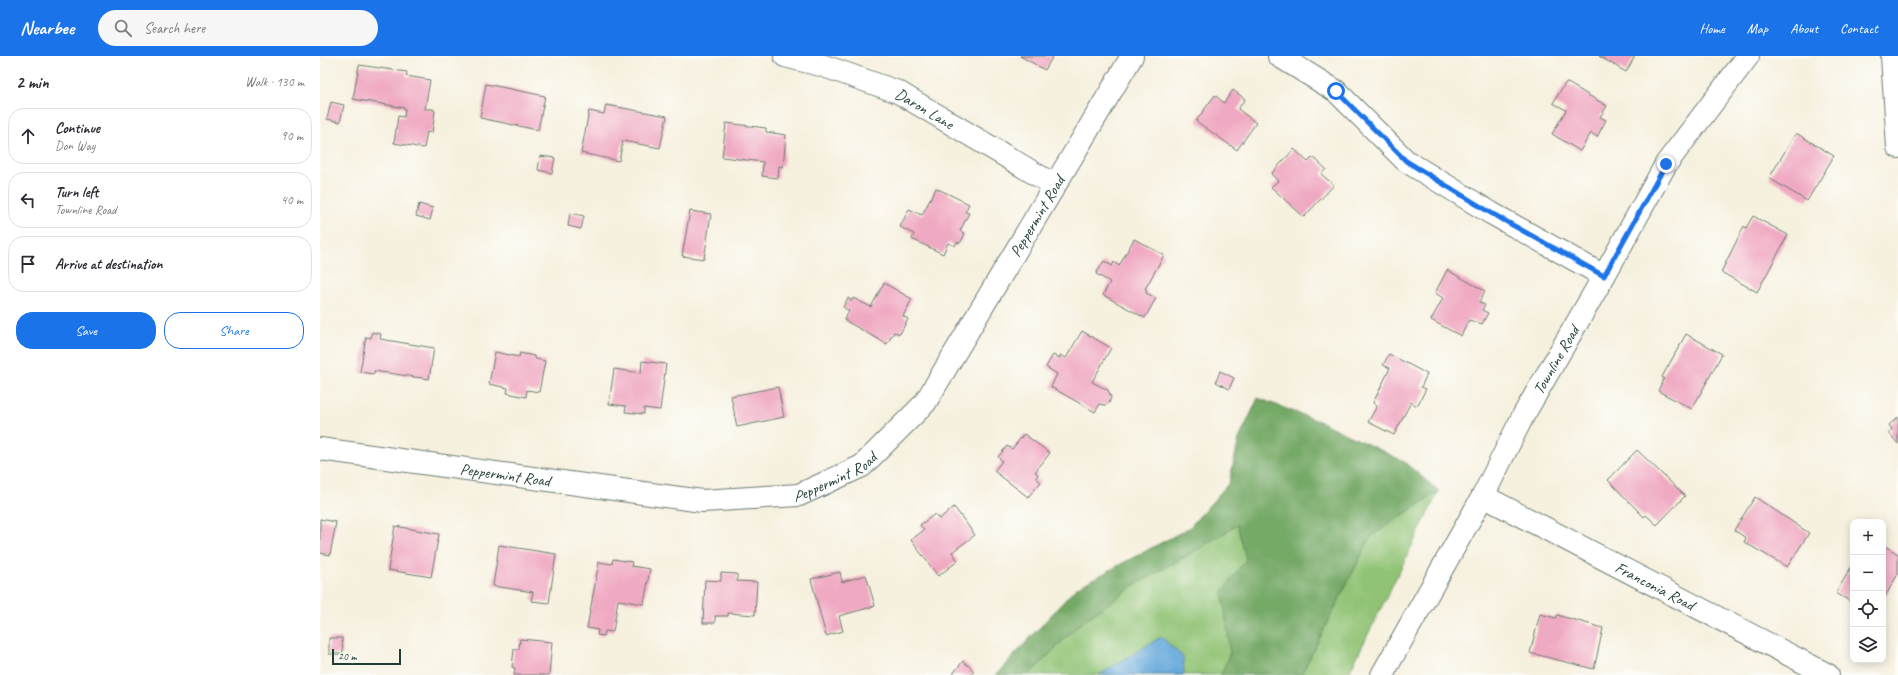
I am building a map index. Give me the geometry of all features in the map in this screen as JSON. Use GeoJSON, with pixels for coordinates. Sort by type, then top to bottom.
{"type":"FeatureCollection","features":[{"type":"Feature","properties":{"kind":"street","name":"Daron Lane"},"geometry":{"type":"LineString","coordinates":[[785,56],[824,66],[898,92],[1054,185]]}},
{"type":"Feature","properties":{"kind":"street","name":"Peppermint Road"},"geometry":{"type":"LineString","coordinates":[[320,448],[702,501],[798,495],[862,466],[925,403],[1132,56]]}},
{"type":"Feature","properties":{"kind":"street"},"geometry":{"type":"LineString","coordinates":[[1279,56],[1336,91],[1406,161],[1491,213],[1604,276]]}},
{"type":"Feature","properties":{"kind":"street","name":"Townline Road"},"geometry":{"type":"LineString","coordinates":[[1382,675],[1483,496],[1523,416],[1604,276],[1666,164],[1748,56]]}},
{"type":"Feature","properties":{"kind":"street"},"geometry":{"type":"LineString","coordinates":[[1892,56],[1898,147]]}},
{"type":"Feature","properties":{"kind":"street","name":"Franconia Road"},"geometry":{"type":"LineString","coordinates":[[1483,496],[1828,675]]}},
{"type":"Feature","properties":{"kind":"green space"},"geometry":{"type":"Polygon","coordinates":[[[1258,398],[1321,422],[1403,461],[1439,491],[1371,536],[1301,675],[1221,675],[1230,653],[1223,592],[1246,559],[1237,525],[1190,554],[1136,584],[1078,625],[1029,675],[996,675],[1076,588],[1189,528],[1229,483],[1239,439],[1258,398]]]}},
{"type":"Feature","properties":{"kind":"green space"},"geometry":{"type":"Polygon","coordinates":[[[1439,491],[1348,675],[1301,675],[1371,536],[1439,491]]]}},
{"type":"Feature","properties":{"kind":"green space"},"geometry":{"type":"Polygon","coordinates":[[[1238,524],[1246,559],[1223,592],[1230,653],[1221,675],[1029,675],[1078,625],[1136,584],[1190,554],[1238,524]]]}},
{"type":"Feature","properties":{"kind":"water"},"geometry":{"type":"Polygon","coordinates":[[[1161,637],[1183,657],[1184,675],[1099,675],[1161,637]]]}},
{"type":"Feature","properties":{"kind":"building"},"geometry":{"type":"Polygon","coordinates":[[[1020,56],[1053,56],[1045,70],[1020,56]]]}},
{"type":"Feature","properties":{"kind":"building"},"geometry":{"type":"Polygon","coordinates":[[[1599,56],[1635,56],[1626,72],[1599,56]]]}},
{"type":"Feature","properties":{"kind":"building"},"geometry":{"type":"Polygon","coordinates":[[[359,65],[407,72],[406,76],[430,80],[425,109],[433,109],[435,111],[432,133],[427,132],[424,148],[394,143],[398,116],[404,117],[405,108],[353,99],[359,65]]]}},
{"type":"Feature","properties":{"kind":"building"},"geometry":{"type":"Polygon","coordinates":[[[1566,82],[1607,106],[1600,117],[1606,120],[1597,137],[1591,133],[1580,151],[1552,134],[1566,110],[1553,103],[1566,82]]]}},
{"type":"Feature","properties":{"kind":"building"},"geometry":{"type":"Polygon","coordinates":[[[486,84],[545,96],[538,130],[480,118],[486,84]]]}},
{"type":"Feature","properties":{"kind":"building"},"geometry":{"type":"Polygon","coordinates":[[[1233,90],[1245,99],[1238,109],[1256,123],[1237,150],[1196,121],[1215,95],[1224,103],[1233,90]]]}},
{"type":"Feature","properties":{"kind":"building"},"geometry":{"type":"Polygon","coordinates":[[[331,102],[344,105],[340,122],[327,119],[331,102]]]}},
{"type":"Feature","properties":{"kind":"building"},"geometry":{"type":"Polygon","coordinates":[[[606,105],[667,116],[660,148],[623,141],[619,161],[581,153],[589,111],[604,114],[606,105]]]}},
{"type":"Feature","properties":{"kind":"building"},"geometry":{"type":"Polygon","coordinates":[[[726,123],[766,128],[766,132],[786,135],[783,167],[779,166],[778,178],[762,176],[763,162],[722,157],[726,123]]]}},
{"type":"Feature","properties":{"kind":"building"},"geometry":{"type":"Polygon","coordinates":[[[1796,133],[1834,156],[1807,201],[1769,178],[1796,133]]]}},
{"type":"Feature","properties":{"kind":"building"},"geometry":{"type":"Polygon","coordinates":[[[1294,149],[1308,162],[1313,157],[1326,169],[1321,174],[1334,185],[1304,217],[1271,187],[1278,181],[1271,174],[1294,149]]]}},
{"type":"Feature","properties":{"kind":"building"},"geometry":{"type":"Polygon","coordinates":[[[540,156],[555,158],[552,173],[538,170],[540,156]]]}},
{"type":"Feature","properties":{"kind":"building"},"geometry":{"type":"Polygon","coordinates":[[[936,188],[969,204],[965,212],[969,213],[960,231],[965,234],[960,243],[957,242],[955,246],[948,243],[943,254],[912,239],[914,234],[900,227],[909,209],[922,215],[936,188]]]}},
{"type":"Feature","properties":{"kind":"building"},"geometry":{"type":"Polygon","coordinates":[[[419,204],[433,208],[430,220],[416,216],[419,204]]]}},
{"type":"Feature","properties":{"kind":"building"},"geometry":{"type":"Polygon","coordinates":[[[690,211],[711,214],[704,259],[682,256],[690,211]]]}},
{"type":"Feature","properties":{"kind":"building"},"geometry":{"type":"Polygon","coordinates":[[[570,213],[584,216],[581,229],[568,226],[570,213]]]}},
{"type":"Feature","properties":{"kind":"building"},"geometry":{"type":"Polygon","coordinates":[[[1753,216],[1788,235],[1757,292],[1721,272],[1744,226],[1746,228],[1753,216]]]}},
{"type":"Feature","properties":{"kind":"building"},"geometry":{"type":"Polygon","coordinates":[[[1134,239],[1164,255],[1145,289],[1147,290],[1146,293],[1156,298],[1145,318],[1103,295],[1110,282],[1096,274],[1104,261],[1112,266],[1114,262],[1119,266],[1134,239]]]}},
{"type":"Feature","properties":{"kind":"building"},"geometry":{"type":"Polygon","coordinates":[[[1447,270],[1485,291],[1479,302],[1485,305],[1482,310],[1488,313],[1482,324],[1469,320],[1461,336],[1431,320],[1443,298],[1435,293],[1447,270]]]}},
{"type":"Feature","properties":{"kind":"building"},"geometry":{"type":"Polygon","coordinates":[[[884,283],[912,299],[903,316],[908,319],[900,334],[894,332],[887,344],[844,320],[849,311],[843,307],[848,298],[852,301],[853,298],[871,307],[884,283]]]}},
{"type":"Feature","properties":{"kind":"building"},"geometry":{"type":"Polygon","coordinates":[[[1082,331],[1111,348],[1092,382],[1108,390],[1111,397],[1109,403],[1105,405],[1100,404],[1095,412],[1051,387],[1057,374],[1046,367],[1053,355],[1060,358],[1060,355],[1066,358],[1082,331]]]}},
{"type":"Feature","properties":{"kind":"building"},"geometry":{"type":"Polygon","coordinates":[[[372,332],[381,334],[380,339],[434,348],[429,379],[374,371],[374,374],[360,372],[366,337],[371,338],[372,332]]]}},
{"type":"Feature","properties":{"kind":"building"},"geometry":{"type":"Polygon","coordinates":[[[1686,334],[1722,354],[1692,409],[1658,391],[1664,378],[1662,377],[1686,334]]]}},
{"type":"Feature","properties":{"kind":"building"},"geometry":{"type":"Polygon","coordinates":[[[495,352],[519,357],[520,353],[534,356],[536,359],[545,361],[539,392],[527,390],[526,397],[507,393],[508,388],[489,384],[495,352]]]}},
{"type":"Feature","properties":{"kind":"building"},"geometry":{"type":"Polygon","coordinates":[[[1389,354],[1427,374],[1421,387],[1426,389],[1417,406],[1411,402],[1394,435],[1368,422],[1377,406],[1373,403],[1390,368],[1383,365],[1389,354]]]}},
{"type":"Feature","properties":{"kind":"building"},"geometry":{"type":"Polygon","coordinates":[[[642,361],[666,364],[660,410],[644,408],[644,414],[625,412],[626,406],[609,404],[614,369],[641,373],[642,361]]]}},
{"type":"Feature","properties":{"kind":"building"},"geometry":{"type":"Polygon","coordinates":[[[1220,371],[1234,378],[1229,389],[1216,382],[1220,371]]]}},
{"type":"Feature","properties":{"kind":"building"},"geometry":{"type":"Polygon","coordinates":[[[778,387],[784,417],[737,427],[731,396],[778,387]]]}},
{"type":"Feature","properties":{"kind":"building"},"geometry":{"type":"Polygon","coordinates":[[[1898,417],[1898,444],[1889,433],[1892,429],[1889,425],[1898,417]]]}},
{"type":"Feature","properties":{"kind":"building"},"geometry":{"type":"Polygon","coordinates":[[[1024,434],[1050,453],[1035,472],[1038,474],[1036,478],[1041,482],[1028,497],[994,471],[1002,461],[998,457],[1007,446],[1012,449],[1024,434]]]}},
{"type":"Feature","properties":{"kind":"building"},"geometry":{"type":"Polygon","coordinates":[[[1637,450],[1685,496],[1657,525],[1646,515],[1644,517],[1608,480],[1637,450]]]}},
{"type":"Feature","properties":{"kind":"building"},"geometry":{"type":"Polygon","coordinates":[[[1755,497],[1809,533],[1787,567],[1744,542],[1746,538],[1734,530],[1755,497]]]}},
{"type":"Feature","properties":{"kind":"building"},"geometry":{"type":"Polygon","coordinates":[[[954,507],[975,535],[952,552],[958,561],[938,576],[911,540],[924,530],[920,525],[935,514],[939,519],[954,507]]]}},
{"type":"Feature","properties":{"kind":"building"},"geometry":{"type":"Polygon","coordinates":[[[320,519],[336,522],[330,555],[320,553],[320,519]]]}},
{"type":"Feature","properties":{"kind":"building"},"geometry":{"type":"Polygon","coordinates":[[[395,526],[439,534],[431,577],[388,570],[395,526]]]}},
{"type":"Feature","properties":{"kind":"building"},"geometry":{"type":"Polygon","coordinates":[[[499,545],[556,554],[549,603],[531,601],[533,592],[493,586],[499,545]]]}},
{"type":"Feature","properties":{"kind":"building"},"geometry":{"type":"Polygon","coordinates":[[[1886,547],[1898,554],[1898,574],[1886,595],[1886,547]]]}},
{"type":"Feature","properties":{"kind":"building"},"geometry":{"type":"Polygon","coordinates":[[[613,559],[632,562],[631,566],[650,569],[644,604],[618,600],[613,632],[605,631],[604,636],[597,635],[598,630],[587,628],[599,562],[612,564],[613,559]]]}},
{"type":"Feature","properties":{"kind":"building"},"geometry":{"type":"Polygon","coordinates":[[[1850,569],[1850,601],[1836,593],[1850,569]]]}},
{"type":"Feature","properties":{"kind":"building"},"geometry":{"type":"Polygon","coordinates":[[[840,572],[842,582],[866,575],[875,606],[839,616],[843,631],[826,636],[811,579],[840,572]]]}},
{"type":"Feature","properties":{"kind":"building"},"geometry":{"type":"Polygon","coordinates":[[[721,573],[737,574],[737,581],[757,582],[755,615],[728,613],[728,616],[715,616],[715,623],[703,623],[705,580],[721,581],[721,573]]]}},
{"type":"Feature","properties":{"kind":"building"},"geometry":{"type":"Polygon","coordinates":[[[1540,614],[1556,618],[1557,615],[1603,628],[1594,669],[1530,653],[1540,614]]]}},
{"type":"Feature","properties":{"kind":"building"},"geometry":{"type":"Polygon","coordinates":[[[329,638],[342,638],[343,654],[329,654],[329,638]]]}},
{"type":"Feature","properties":{"kind":"building"},"geometry":{"type":"Polygon","coordinates":[[[520,639],[552,642],[549,675],[514,675],[515,668],[512,667],[514,649],[519,649],[520,639]]]}},
{"type":"Feature","properties":{"kind":"building"},"geometry":{"type":"Polygon","coordinates":[[[963,661],[974,671],[971,675],[952,675],[963,661]]]}},
{"type":"Feature","properties":{"kind":"route"},"geometry":{"type":"LineString","coordinates":[[1336,91],[1406,161],[1491,213],[1604,276],[1666,164]]}}]}
